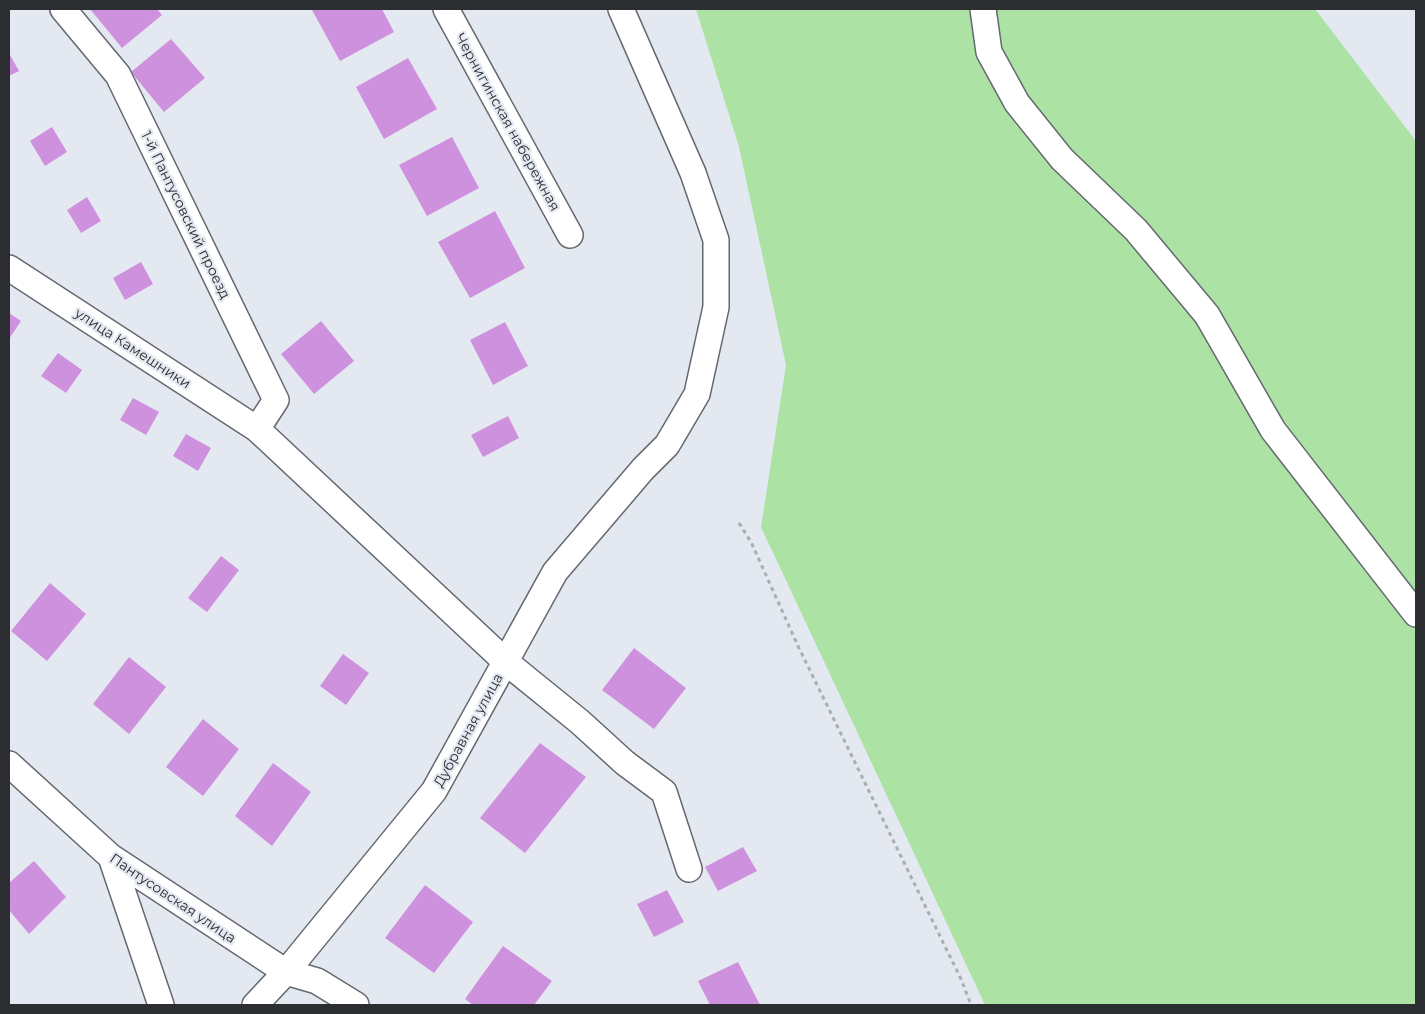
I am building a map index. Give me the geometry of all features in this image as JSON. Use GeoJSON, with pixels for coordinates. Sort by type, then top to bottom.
{"type":"FeatureCollection","features":[{"type":"Feature","properties":{"kind":"street","name":"1-й Пантусовский проезд"},"geometry":{"type":"LineString","coordinates":[[64,9],[118,75],[276,400],[257,429]]}},
{"type":"Feature","properties":{"kind":"street","name":"Чернигинская набережная"},"geometry":{"type":"LineString","coordinates":[[446,9],[570,235]]}},
{"type":"Feature","properties":{"kind":"street","name":"Дубравная улица"},"geometry":{"type":"LineString","coordinates":[[255,1005],[286,972],[434,791],[555,572],[643,469],[667,445],[696,394],[716,307],[716,240],[693,173],[621,9]]}},
{"type":"Feature","properties":{"kind":"street"},"geometry":{"type":"LineString","coordinates":[[983,9],[989,52],[1017,103],[1062,159],[1136,230],[1207,315],[1273,430],[1416,614]]}},
{"type":"Feature","properties":{"kind":"street","name":"улица Камешники"},"geometry":{"type":"LineString","coordinates":[[9,268],[257,429],[506,662],[580,722],[625,763],[664,792],[689,869]]}},
{"type":"Feature","properties":{"kind":"street","name":"Пантусовская улица"},"geometry":{"type":"LineString","coordinates":[[9,764],[111,857],[286,972],[317,982],[356,1005]]}},
{"type":"Feature","properties":{"kind":"street"},"geometry":{"type":"LineString","coordinates":[[111,857],[161,1005]]}},
{"type":"Feature","properties":{"kind":"path"},"geometry":{"type":"LineString","coordinates":[[739,523],[751,542],[798,646],[961,979],[971,1005]]}},
{"type":"Feature","properties":{"kind":"green space"},"geometry":{"type":"Polygon","coordinates":[[[696,9],[1315,9],[1416,141],[1416,1005],[985,1005],[761,527],[786,365],[739,147],[696,9]]]}},
{"type":"Feature","properties":{"kind":"building"},"geometry":{"type":"Polygon","coordinates":[[[90,9],[157,9],[162,15],[122,48],[90,9]]]}},
{"type":"Feature","properties":{"kind":"building"},"geometry":{"type":"Polygon","coordinates":[[[382,9],[394,32],[340,61],[312,10],[382,9]]]}},
{"type":"Feature","properties":{"kind":"building"},"geometry":{"type":"Polygon","coordinates":[[[171,39],[205,78],[164,112],[131,72],[171,39]]]}},
{"type":"Feature","properties":{"kind":"building"},"geometry":{"type":"Polygon","coordinates":[[[9,53],[19,71],[9,76],[9,53]]]}},
{"type":"Feature","properties":{"kind":"building"},"geometry":{"type":"Polygon","coordinates":[[[408,58],[437,109],[384,139],[356,87],[408,58]]]}},
{"type":"Feature","properties":{"kind":"building"},"geometry":{"type":"Polygon","coordinates":[[[52,127],[67,152],[45,166],[30,141],[52,127]]]}},
{"type":"Feature","properties":{"kind":"building"},"geometry":{"type":"Polygon","coordinates":[[[452,137],[479,188],[427,216],[399,165],[452,137]]]}},
{"type":"Feature","properties":{"kind":"building"},"geometry":{"type":"Polygon","coordinates":[[[87,197],[101,221],[81,233],[67,210],[87,197]]]}},
{"type":"Feature","properties":{"kind":"building"},"geometry":{"type":"Polygon","coordinates":[[[495,211],[525,268],[470,298],[438,242],[495,211]]]}},
{"type":"Feature","properties":{"kind":"building"},"geometry":{"type":"Polygon","coordinates":[[[141,262],[153,284],[125,300],[113,278],[141,262]]]}},
{"type":"Feature","properties":{"kind":"building"},"geometry":{"type":"Polygon","coordinates":[[[9,313],[21,321],[9,339],[9,313]]]}},
{"type":"Feature","properties":{"kind":"building"},"geometry":{"type":"Polygon","coordinates":[[[321,321],[354,361],[314,394],[281,354],[321,321]]]}},
{"type":"Feature","properties":{"kind":"building"},"geometry":{"type":"Polygon","coordinates":[[[505,322],[528,366],[493,385],[470,340],[505,322]]]}},
{"type":"Feature","properties":{"kind":"building"},"geometry":{"type":"Polygon","coordinates":[[[58,353],[82,370],[66,393],[41,376],[58,353]]]}},
{"type":"Feature","properties":{"kind":"building"},"geometry":{"type":"Polygon","coordinates":[[[133,398],[159,412],[146,435],[120,420],[133,398]]]}},
{"type":"Feature","properties":{"kind":"building"},"geometry":{"type":"Polygon","coordinates":[[[508,416],[519,438],[483,457],[471,435],[508,416]]]}},
{"type":"Feature","properties":{"kind":"building"},"geometry":{"type":"Polygon","coordinates":[[[186,434],[211,448],[198,471],[173,456],[186,434]]]}},
{"type":"Feature","properties":{"kind":"building"},"geometry":{"type":"Polygon","coordinates":[[[221,556],[239,570],[207,612],[188,598],[221,556]]]}},
{"type":"Feature","properties":{"kind":"building"},"geometry":{"type":"Polygon","coordinates":[[[50,583],[86,614],[47,661],[11,631],[50,583]]]}},
{"type":"Feature","properties":{"kind":"building"},"geometry":{"type":"Polygon","coordinates":[[[634,648],[686,688],[654,729],[602,690],[634,648]]]}},
{"type":"Feature","properties":{"kind":"building"},"geometry":{"type":"Polygon","coordinates":[[[343,654],[369,673],[346,705],[320,686],[343,654]]]}},
{"type":"Feature","properties":{"kind":"building"},"geometry":{"type":"Polygon","coordinates":[[[129,657],[166,687],[129,734],[93,704],[129,657]]]}},
{"type":"Feature","properties":{"kind":"building"},"geometry":{"type":"Polygon","coordinates":[[[203,719],[239,749],[203,796],[166,767],[203,719]]]}},
{"type":"Feature","properties":{"kind":"building"},"geometry":{"type":"Polygon","coordinates":[[[540,743],[586,777],[525,853],[480,818],[540,743]]]}},
{"type":"Feature","properties":{"kind":"building"},"geometry":{"type":"Polygon","coordinates":[[[273,763],[311,792],[272,846],[235,816],[273,763]]]}},
{"type":"Feature","properties":{"kind":"building"},"geometry":{"type":"Polygon","coordinates":[[[743,847],[757,871],[718,891],[705,867],[743,847]]]}},
{"type":"Feature","properties":{"kind":"building"},"geometry":{"type":"Polygon","coordinates":[[[34,861],[66,897],[29,934],[9,910],[9,883],[34,861]]]}},
{"type":"Feature","properties":{"kind":"building"},"geometry":{"type":"Polygon","coordinates":[[[425,885],[473,922],[434,973],[385,938],[425,885]]]}},
{"type":"Feature","properties":{"kind":"building"},"geometry":{"type":"Polygon","coordinates":[[[667,890],[684,922],[654,937],[637,904],[667,890]]]}},
{"type":"Feature","properties":{"kind":"building"},"geometry":{"type":"Polygon","coordinates":[[[503,946],[552,981],[534,1005],[473,1005],[465,999],[503,946]]]}},
{"type":"Feature","properties":{"kind":"building"},"geometry":{"type":"Polygon","coordinates":[[[738,962],[760,1005],[710,1005],[698,981],[738,962]]]}}]}
